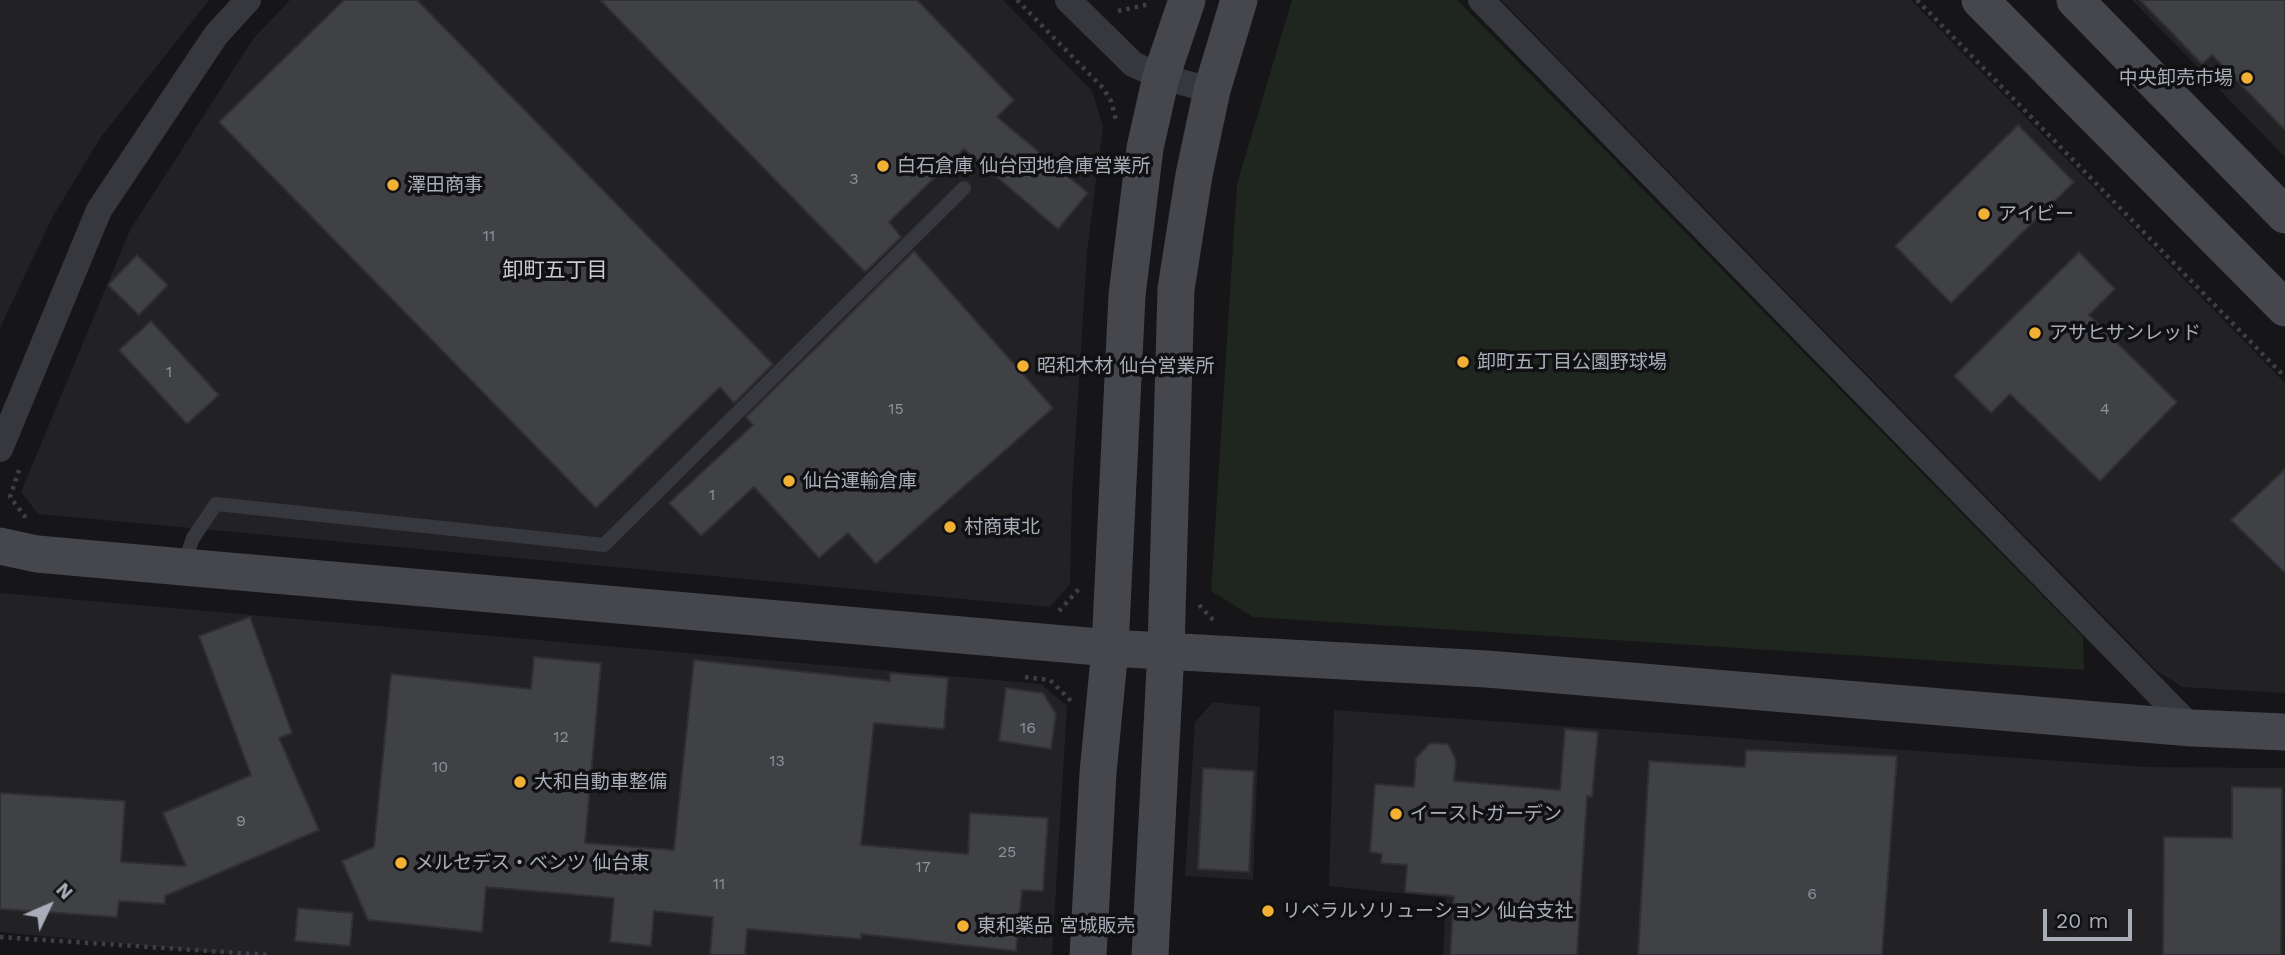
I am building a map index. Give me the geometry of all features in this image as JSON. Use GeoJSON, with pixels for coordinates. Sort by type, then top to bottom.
{"type":"FeatureCollection","features":[{"type":"Feature","properties":{"kind":"street"},"geometry":{"type":"LineString","coordinates":[[11,454],[99,210],[216,36],[248,0]]}},
{"type":"Feature","properties":{"kind":"street"},"geometry":{"type":"LineString","coordinates":[[1068,0],[1127,60],[1161,77],[1212,90]]}},
{"type":"Feature","properties":{"kind":"street"},"geometry":{"type":"LineString","coordinates":[[1088,955],[1098,774],[1110,648],[1127,295],[1145,148],[1161,77],[1187,0]]}},
{"type":"Feature","properties":{"kind":"street"},"geometry":{"type":"LineString","coordinates":[[1150,955],[1166,650],[1176,289],[1194,175],[1212,90],[1239,0]]}},
{"type":"Feature","properties":{"kind":"street"},"geometry":{"type":"LineString","coordinates":[[1481,0],[2192,728]]}},
{"type":"Feature","properties":{"kind":"street"},"geometry":{"type":"LineString","coordinates":[[1980,0],[2285,308]]}},
{"type":"Feature","properties":{"kind":"street"},"geometry":{"type":"LineString","coordinates":[[2075,0],[2285,215]]}},
{"type":"Feature","properties":{"kind":"street"},"geometry":{"type":"LineString","coordinates":[[0,546],[37,554],[1110,648],[1487,669],[2192,728],[2285,732]]}},
{"type":"Feature","properties":{"kind":"lane"},"geometry":{"type":"LineString","coordinates":[[183,567],[193,538],[216,504],[604,545],[964,188]]}},
{"type":"Feature","properties":{"kind":"path"},"geometry":{"type":"LineString","coordinates":[[1017,0],[1103,89],[1111,101],[1117,124]]}},
{"type":"Feature","properties":{"kind":"path"},"geometry":{"type":"LineString","coordinates":[[1917,0],[2285,377]]}},
{"type":"Feature","properties":{"kind":"path"},"geometry":{"type":"LineString","coordinates":[[1111,13],[1150,4]]}},
{"type":"Feature","properties":{"kind":"path"},"geometry":{"type":"LineString","coordinates":[[11,454],[10,497],[30,523]]}},
{"type":"Feature","properties":{"kind":"path"},"geometry":{"type":"LineString","coordinates":[[1056,614],[1079,590],[1080,576]]}},
{"type":"Feature","properties":{"kind":"path"},"geometry":{"type":"LineString","coordinates":[[1197,603],[1224,631]]}},
{"type":"Feature","properties":{"kind":"path"},"geometry":{"type":"LineString","coordinates":[[1011,675],[1050,680],[1074,705]]}},
{"type":"Feature","properties":{"kind":"path"},"geometry":{"type":"LineString","coordinates":[[0,937],[269,955]]}},
{"type":"Feature","properties":{"kind":"shaded area"},"geometry":{"type":"Polygon","coordinates":[[[0,0],[209,0],[101,137],[53,216],[0,328],[0,0]]]}},
{"type":"Feature","properties":{"kind":"shaded area"},"geometry":{"type":"Polygon","coordinates":[[[290,0],[1003,0],[1092,91],[1103,127],[1087,252],[1072,493],[1070,584],[1050,607],[38,514],[21,492],[130,230],[253,39],[290,0]]]}},
{"type":"Feature","properties":{"kind":"shaded area"},"geometry":{"type":"Polygon","coordinates":[[[1292,0],[1457,0],[2083,637],[2084,670],[1253,617],[1211,591],[1237,184],[1292,0]]]}},
{"type":"Feature","properties":{"kind":"shaded area"},"geometry":{"type":"Polygon","coordinates":[[[1501,0],[1911,0],[2285,383],[2285,693],[2182,687],[2157,671],[1501,0]]]}},
{"type":"Feature","properties":{"kind":"shaded area","name":"中央卸売市場"},"geometry":{"type":"Polygon","coordinates":[[[2132,0],[2285,0],[2285,157],[2132,0]]]}},
{"type":"Feature","properties":{"kind":"shaded area"},"geometry":{"type":"Polygon","coordinates":[[[0,593],[1041,684],[1067,706],[1052,955],[239,955],[0,932],[0,593]]]}},
{"type":"Feature","properties":{"kind":"shaded area"},"geometry":{"type":"Polygon","coordinates":[[[1213,702],[1260,707],[1253,880],[1185,876],[1195,722],[1213,702]]]}},
{"type":"Feature","properties":{"kind":"shaded area"},"geometry":{"type":"Polygon","coordinates":[[[1334,710],[2146,767],[2285,768],[2285,955],[1443,955],[1446,898],[1329,886],[1334,710]]]}},
{"type":"Feature","properties":{"kind":"building"},"geometry":{"type":"Polygon","coordinates":[[[344,0],[417,0],[773,364],[734,403],[720,387],[596,508],[219,122],[344,0]]]}},
{"type":"Feature","properties":{"kind":"building"},"geometry":{"type":"Polygon","coordinates":[[[600,0],[917,0],[1014,100],[997,117],[1088,193],[1058,229],[964,149],[889,222],[901,237],[865,272],[600,0]]]}},
{"type":"Feature","properties":{"kind":"building","name":"中央卸売市場"},"geometry":{"type":"Polygon","coordinates":[[[2140,0],[2285,0],[2285,130],[2212,55],[2202,64],[2140,0]]]}},
{"type":"Feature","properties":{"kind":"building","name":"アイビー"},"geometry":{"type":"Polygon","coordinates":[[[2018,125],[2074,182],[1951,303],[1895,246],[2018,125]]]}},
{"type":"Feature","properties":{"kind":"building"},"geometry":{"type":"Polygon","coordinates":[[[914,251],[1053,408],[876,564],[848,533],[819,558],[754,487],[701,536],[669,503],[753,425],[746,417],[914,251]]]}},
{"type":"Feature","properties":{"kind":"building"},"geometry":{"type":"Polygon","coordinates":[[[2079,252],[2115,289],[2089,315],[2177,402],[2100,481],[2010,394],[1991,413],[1954,376],[2079,252]]]}},
{"type":"Feature","properties":{"kind":"building"},"geometry":{"type":"Polygon","coordinates":[[[137,255],[168,285],[139,315],[108,285],[137,255]]]}},
{"type":"Feature","properties":{"kind":"building"},"geometry":{"type":"Polygon","coordinates":[[[151,321],[219,395],[187,424],[119,350],[151,321]]]}},
{"type":"Feature","properties":{"kind":"building"},"geometry":{"type":"Polygon","coordinates":[[[2285,469],[2285,573],[2231,520],[2285,469]]]}},
{"type":"Feature","properties":{"kind":"building"},"geometry":{"type":"Polygon","coordinates":[[[250,617],[292,733],[279,738],[319,830],[165,896],[165,904],[119,901],[117,917],[0,909],[0,793],[125,801],[121,862],[186,866],[163,813],[251,775],[199,636],[250,617]]]}},
{"type":"Feature","properties":{"kind":"building"},"geometry":{"type":"Polygon","coordinates":[[[534,657],[601,663],[585,843],[674,850],[694,660],[890,681],[890,673],[948,678],[944,729],[874,723],[861,845],[968,854],[970,813],[1048,818],[1043,891],[1022,890],[1016,951],[861,934],[861,939],[747,929],[745,955],[710,955],[713,917],[654,911],[651,946],[610,942],[614,898],[486,887],[482,932],[368,920],[342,861],[374,847],[391,674],[531,689],[534,657]]]}},
{"type":"Feature","properties":{"kind":"building"},"geometry":{"type":"Polygon","coordinates":[[[1006,688],[1043,693],[1056,714],[1051,749],[999,741],[1006,688]]]}},
{"type":"Feature","properties":{"kind":"building"},"geometry":{"type":"Polygon","coordinates":[[[1565,729],[1598,732],[1592,797],[1587,796],[1577,955],[1450,955],[1454,896],[1405,892],[1407,865],[1381,863],[1382,854],[1370,852],[1375,784],[1414,787],[1416,758],[1430,743],[1448,744],[1456,760],[1454,781],[1560,790],[1565,729]]]}},
{"type":"Feature","properties":{"kind":"building"},"geometry":{"type":"Polygon","coordinates":[[[1746,750],[1897,756],[1882,955],[1638,955],[1649,761],[1745,767],[1746,750]]]}},
{"type":"Feature","properties":{"kind":"building"},"geometry":{"type":"Polygon","coordinates":[[[1203,768],[1254,771],[1249,872],[1198,869],[1203,768]]]}},
{"type":"Feature","properties":{"kind":"building"},"geometry":{"type":"Polygon","coordinates":[[[2232,787],[2282,788],[2281,955],[2163,955],[2164,837],[2232,838],[2232,787]]]}},
{"type":"Feature","properties":{"kind":"building"},"geometry":{"type":"Polygon","coordinates":[[[298,908],[353,913],[350,946],[295,941],[298,908]]]}},
{"type":"Feature","properties":{"kind":"place","name":"中央卸売市場"},"geometry":{"type":"Point","coordinates":[2247,78]}},
{"type":"Feature","properties":{"kind":"place","name":"白石倉庫 仙台団地倉庫営業所"},"geometry":{"type":"Point","coordinates":[883,166]}},
{"type":"Feature","properties":{"kind":"place","name":"澤田商事"},"geometry":{"type":"Point","coordinates":[393,185]}},
{"type":"Feature","properties":{"kind":"place","name":"アイビー"},"geometry":{"type":"Point","coordinates":[1984,214]}},
{"type":"Feature","properties":{"kind":"place","name":"アサヒサンレッド"},"geometry":{"type":"Point","coordinates":[2035,333]}},
{"type":"Feature","properties":{"kind":"place","name":"卸町五丁目公園野球場"},"geometry":{"type":"Point","coordinates":[1463,362]}},
{"type":"Feature","properties":{"kind":"place","name":"昭和木材 仙台営業所"},"geometry":{"type":"Point","coordinates":[1023,366]}},
{"type":"Feature","properties":{"kind":"place","name":"仙台運輸倉庫"},"geometry":{"type":"Point","coordinates":[789,481]}},
{"type":"Feature","properties":{"kind":"place","name":"村商東北"},"geometry":{"type":"Point","coordinates":[950,527]}},
{"type":"Feature","properties":{"kind":"place","name":"大和自動車整備"},"geometry":{"type":"Point","coordinates":[520,782]}},
{"type":"Feature","properties":{"kind":"place","name":"イーストガーデン"},"geometry":{"type":"Point","coordinates":[1396,814]}},
{"type":"Feature","properties":{"kind":"place","name":"メルセデス・ベンツ 仙台東"},"geometry":{"type":"Point","coordinates":[401,863]}},
{"type":"Feature","properties":{"kind":"place","name":"リベラルソリューション 仙台支社"},"geometry":{"type":"Point","coordinates":[1268,911]}},
{"type":"Feature","properties":{"kind":"place","name":"東和薬品 宮城販売"},"geometry":{"type":"Point","coordinates":[963,926]}},
{"type":"Feature","properties":{"kind":"district","name":"卸町五丁目"},"geometry":{"type":"Point","coordinates":[555,271]}}]}
